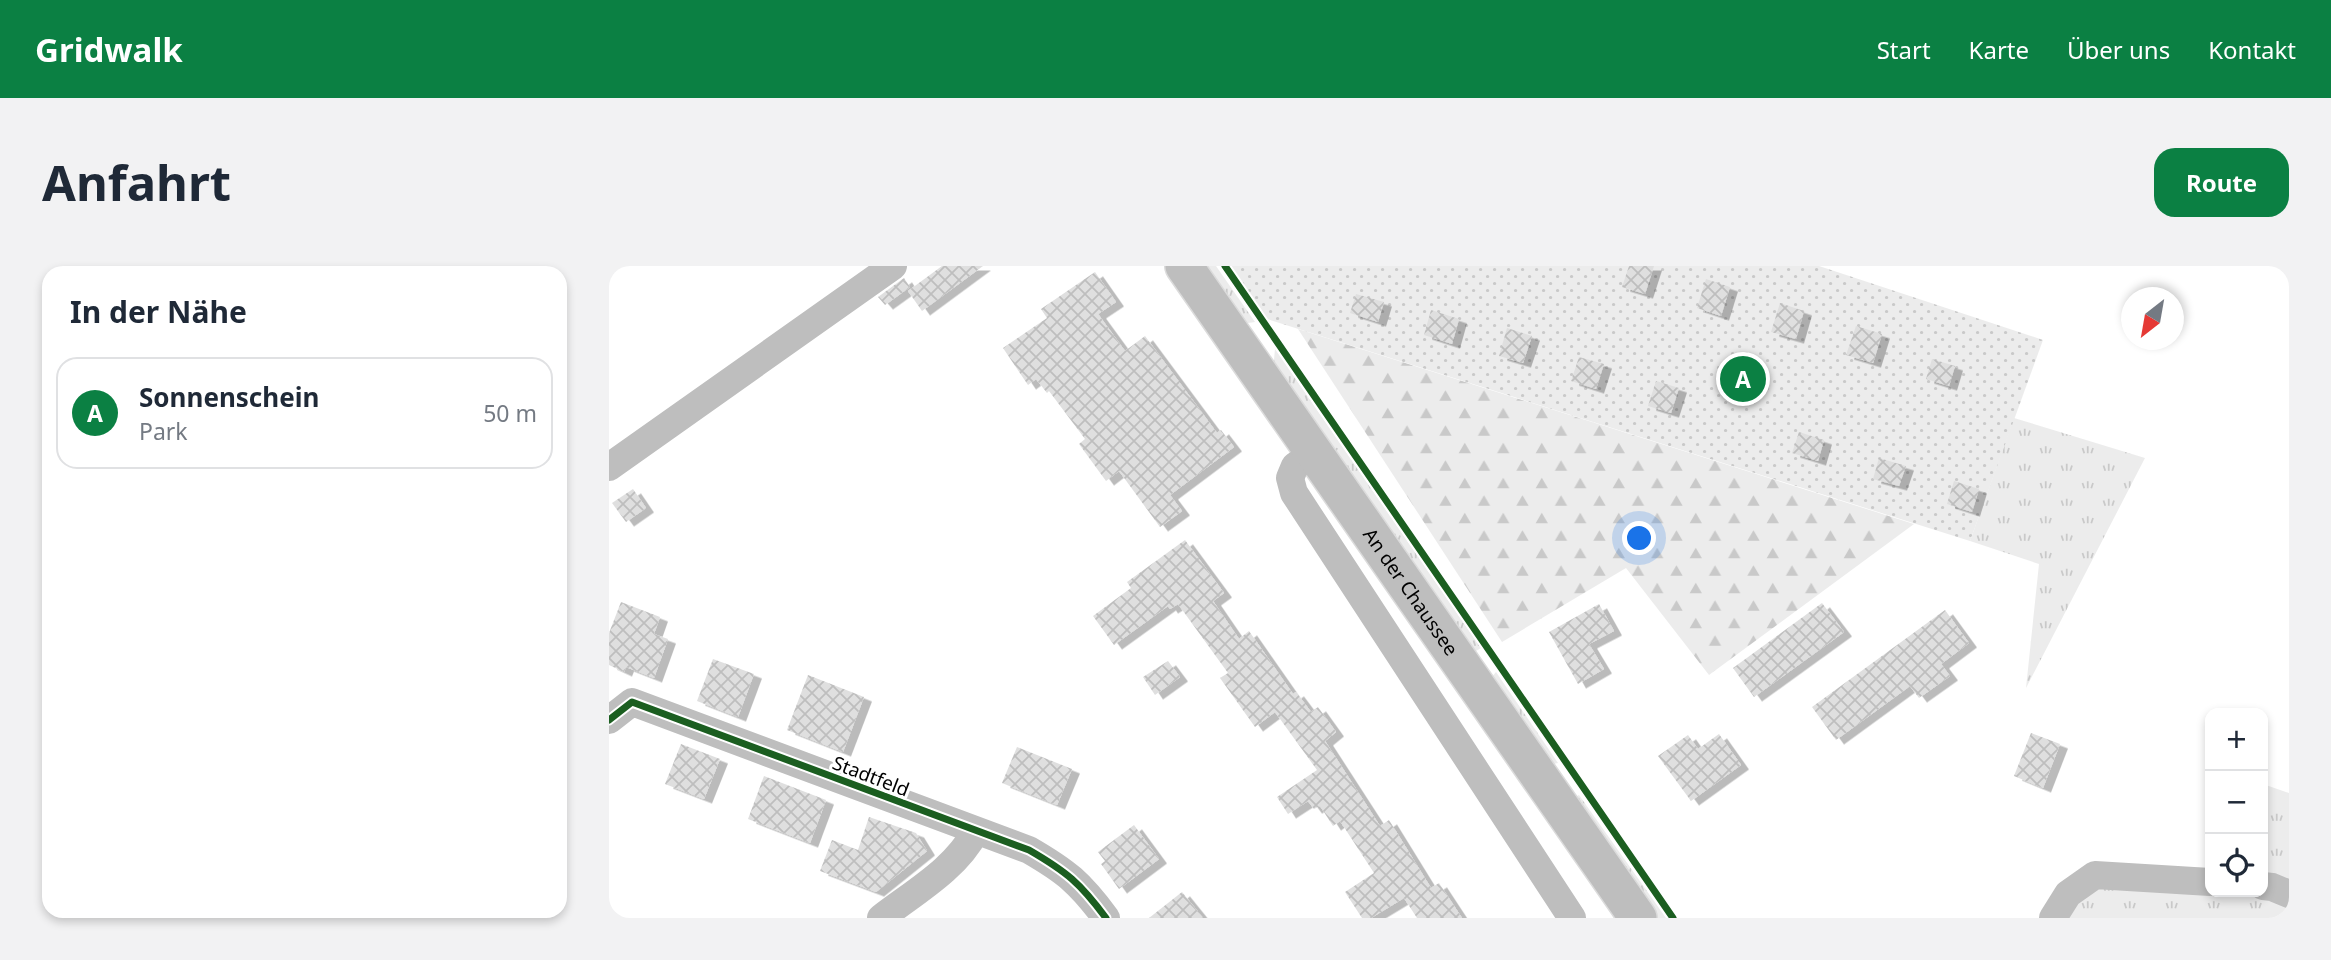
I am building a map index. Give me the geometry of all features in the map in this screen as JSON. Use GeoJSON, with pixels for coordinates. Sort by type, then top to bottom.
{"type":"FeatureCollection","features":[{"type":"Feature","properties":{"kind":"main road","name":"An der Chaussee"},"geometry":{"type":"LineString","coordinates":[[1184,266],[1638,918]]}},
{"type":"Feature","properties":{"kind":"street"},"geometry":{"type":"LineString","coordinates":[[609,467],[893,266]]}},
{"type":"Feature","properties":{"kind":"street"},"geometry":{"type":"LineString","coordinates":[[1314,453],[1295,466],[1290,478],[1294,493],[1572,918]]}},
{"type":"Feature","properties":{"kind":"street","name":"Stadtfeld"},"geometry":{"type":"LineString","coordinates":[[609,720],[632,702],[1029,850],[1057,866],[1083,887],[1107,918]]}},
{"type":"Feature","properties":{"kind":"street"},"geometry":{"type":"LineString","coordinates":[[881,918],[951,864],[967,848],[975,832]]}},
{"type":"Feature","properties":{"kind":"street"},"geometry":{"type":"LineString","coordinates":[[2053,918],[2068,894],[2095,875],[2205,882]]}},
{"type":"Feature","properties":{"kind":"street"},"geometry":{"type":"LineString","coordinates":[[2268,887],[2289,894]]}},
{"type":"Feature","properties":{"kind":"green space"},"geometry":{"type":"Polygon","coordinates":[[[1204,266],[1216,266],[1255,322],[1248,323],[1237,314],[1204,266]]]}},
{"type":"Feature","properties":{"kind":"green space"},"geometry":{"type":"Polygon","coordinates":[[[1231,266],[1819,266],[2043,340],[1970,541],[1267,319],[1231,266]]]}},
{"type":"Feature","properties":{"kind":"green space"},"geometry":{"type":"Polygon","coordinates":[[[1298,329],[1914,524],[1709,675],[1626,568],[1502,642],[1298,329]]]}},
{"type":"Feature","properties":{"kind":"green space"},"geometry":{"type":"Polygon","coordinates":[[[1275,349],[1481,648],[1471,654],[1273,370],[1275,349]]]}},
{"type":"Feature","properties":{"kind":"green space"},"geometry":{"type":"Polygon","coordinates":[[[2014,418],[2145,458],[2026,688],[2039,564],[1970,541],[2014,418]]]}},
{"type":"Feature","properties":{"kind":"green space"},"geometry":{"type":"Polygon","coordinates":[[[1496,672],[1558,763],[1549,765],[1490,679],[1496,672]]]}},
{"type":"Feature","properties":{"kind":"green space"},"geometry":{"type":"Polygon","coordinates":[[[2268,786],[2289,793],[2289,918],[2063,918],[2091,867],[2205,868],[2205,897],[2268,897],[2268,786]]]}},
{"type":"Feature","properties":{"kind":"green space"},"geometry":{"type":"Polygon","coordinates":[[[1579,795],[1666,918],[1657,918],[1573,798],[1579,795]]]}},
{"type":"Feature","properties":{"kind":"building"},"geometry":{"type":"Polygon","coordinates":[[[942,266],[983,266],[922,311],[908,291],[942,266]]]}},
{"type":"Feature","properties":{"kind":"building"},"geometry":{"type":"Polygon","coordinates":[[[1629,266],[1654,266],[1645,294],[1622,287],[1629,266]]]}},
{"type":"Feature","properties":{"kind":"building"},"geometry":{"type":"Polygon","coordinates":[[[1095,272],[1116,302],[1098,314],[1125,351],[1145,336],[1217,433],[1221,430],[1234,447],[1170,495],[1182,511],[1160,527],[1119,471],[1106,481],[1079,444],[1085,439],[1049,391],[1047,393],[1036,379],[1028,385],[1003,348],[1047,318],[1041,309],[1095,272]]]}},
{"type":"Feature","properties":{"kind":"building"},"geometry":{"type":"Polygon","coordinates":[[[904,278],[910,287],[885,305],[878,297],[904,278]]]}},
{"type":"Feature","properties":{"kind":"building"},"geometry":{"type":"Polygon","coordinates":[[[1706,279],[1730,287],[1721,316],[1697,308],[1706,279]]]}},
{"type":"Feature","properties":{"kind":"building"},"geometry":{"type":"Polygon","coordinates":[[[1356,294],[1384,302],[1378,322],[1350,313],[1356,294]]]}},
{"type":"Feature","properties":{"kind":"building"},"geometry":{"type":"Polygon","coordinates":[[[1780,303],[1804,311],[1796,339],[1771,332],[1780,303]]]}},
{"type":"Feature","properties":{"kind":"building"},"geometry":{"type":"Polygon","coordinates":[[[1431,310],[1459,319],[1452,344],[1424,335],[1431,310]]]}},
{"type":"Feature","properties":{"kind":"building"},"geometry":{"type":"Polygon","coordinates":[[[1856,326],[1882,334],[1873,363],[1846,355],[1856,326]]]}},
{"type":"Feature","properties":{"kind":"building"},"geometry":{"type":"Polygon","coordinates":[[[1507,328],[1532,336],[1523,363],[1499,356],[1507,328]]]}},
{"type":"Feature","properties":{"kind":"building"},"geometry":{"type":"Polygon","coordinates":[[[1579,357],[1604,364],[1596,389],[1571,381],[1579,357]]]}},
{"type":"Feature","properties":{"kind":"building"},"geometry":{"type":"Polygon","coordinates":[[[1932,359],[1955,366],[1949,386],[1926,379],[1932,359]]]}},
{"type":"Feature","properties":{"kind":"building"},"geometry":{"type":"Polygon","coordinates":[[[1656,381],[1679,388],[1671,413],[1648,406],[1656,381]]]}},
{"type":"Feature","properties":{"kind":"building"},"geometry":{"type":"Polygon","coordinates":[[[1799,432],[1824,440],[1818,461],[1792,453],[1799,432]]]}},
{"type":"Feature","properties":{"kind":"building"},"geometry":{"type":"Polygon","coordinates":[[[1879,458],[1906,466],[1899,486],[1873,479],[1879,458]]]}},
{"type":"Feature","properties":{"kind":"building"},"geometry":{"type":"Polygon","coordinates":[[[1954,481],[1979,489],[1972,512],[1947,504],[1954,481]]]}},
{"type":"Feature","properties":{"kind":"building"},"geometry":{"type":"Polygon","coordinates":[[[633,489],[646,508],[626,522],[612,503],[633,489]]]}},
{"type":"Feature","properties":{"kind":"building"},"geometry":{"type":"Polygon","coordinates":[[[1185,540],[1224,593],[1213,601],[1239,639],[1249,631],[1293,694],[1296,692],[1311,712],[1318,707],[1336,732],[1325,741],[1380,826],[1389,820],[1431,888],[1439,883],[1462,918],[1417,918],[1404,898],[1371,918],[1362,918],[1345,892],[1374,873],[1340,821],[1333,826],[1320,806],[1314,809],[1308,801],[1288,814],[1277,797],[1317,770],[1275,712],[1255,727],[1220,678],[1228,673],[1178,604],[1170,609],[1168,606],[1114,645],[1093,616],[1131,588],[1127,582],[1185,540]]]}},
{"type":"Feature","properties":{"kind":"building"},"geometry":{"type":"Polygon","coordinates":[[[621,602],[660,617],[654,634],[668,639],[654,678],[626,667],[624,672],[609,665],[609,633],[621,602]]]}},
{"type":"Feature","properties":{"kind":"building"},"geometry":{"type":"Polygon","coordinates":[[[1822,603],[1844,632],[1754,697],[1733,668],[1822,603]]]}},
{"type":"Feature","properties":{"kind":"building"},"geometry":{"type":"Polygon","coordinates":[[[1599,604],[1614,631],[1589,644],[1604,669],[1578,684],[1549,632],[1599,604]]]}},
{"type":"Feature","properties":{"kind":"building"},"geometry":{"type":"Polygon","coordinates":[[[1945,610],[1969,643],[1941,664],[1950,676],[1919,698],[1910,686],[1836,740],[1812,707],[1945,610]]]}},
{"type":"Feature","properties":{"kind":"building"},"geometry":{"type":"Polygon","coordinates":[[[713,659],[754,674],[738,717],[697,701],[713,659]]]}},
{"type":"Feature","properties":{"kind":"building"},"geometry":{"type":"Polygon","coordinates":[[[1168,661],[1180,677],[1155,695],[1143,677],[1168,661]]]}},
{"type":"Feature","properties":{"kind":"building"},"geometry":{"type":"Polygon","coordinates":[[[808,675],[864,697],[843,752],[787,730],[808,675]]]}},
{"type":"Feature","properties":{"kind":"building"},"geometry":{"type":"Polygon","coordinates":[[[2031,733],[2060,744],[2043,788],[2014,776],[2031,733]]]}},
{"type":"Feature","properties":{"kind":"building"},"geometry":{"type":"Polygon","coordinates":[[[1719,734],[1741,765],[1691,801],[1658,756],[1688,735],[1698,749],[1719,734]]]}},
{"type":"Feature","properties":{"kind":"building"},"geometry":{"type":"Polygon","coordinates":[[[681,744],[720,759],[704,799],[665,784],[681,744]]]}},
{"type":"Feature","properties":{"kind":"building"},"geometry":{"type":"Polygon","coordinates":[[[1017,747],[1072,769],[1057,805],[1002,783],[1017,747]]]}},
{"type":"Feature","properties":{"kind":"building"},"geometry":{"type":"Polygon","coordinates":[[[764,776],[826,800],[810,843],[748,819],[764,776]]]}},
{"type":"Feature","properties":{"kind":"building"},"geometry":{"type":"Polygon","coordinates":[[[869,817],[916,833],[927,851],[876,892],[820,871],[832,840],[858,850],[869,817]]]}},
{"type":"Feature","properties":{"kind":"building"},"geometry":{"type":"Polygon","coordinates":[[[1134,825],[1159,859],[1119,889],[1101,864],[1105,861],[1098,852],[1134,825]]]}},
{"type":"Feature","properties":{"kind":"building"},"geometry":{"type":"Polygon","coordinates":[[[1182,892],[1203,918],[1149,918],[1182,892]]]}},
{"type":"Feature","properties":{"kind":"cycle path"},"geometry":{"type":"LineString","coordinates":[[1225,266],[1673,918]]}},
{"type":"Feature","properties":{"kind":"cycle path"},"geometry":{"type":"LineString","coordinates":[[609,720],[632,702],[1029,850],[1072,879],[1106,918]]}},
{"type":"Feature","properties":{"kind":"place","name":"Sonnenschein"},"geometry":{"type":"Point","coordinates":[1743,379]}}]}
